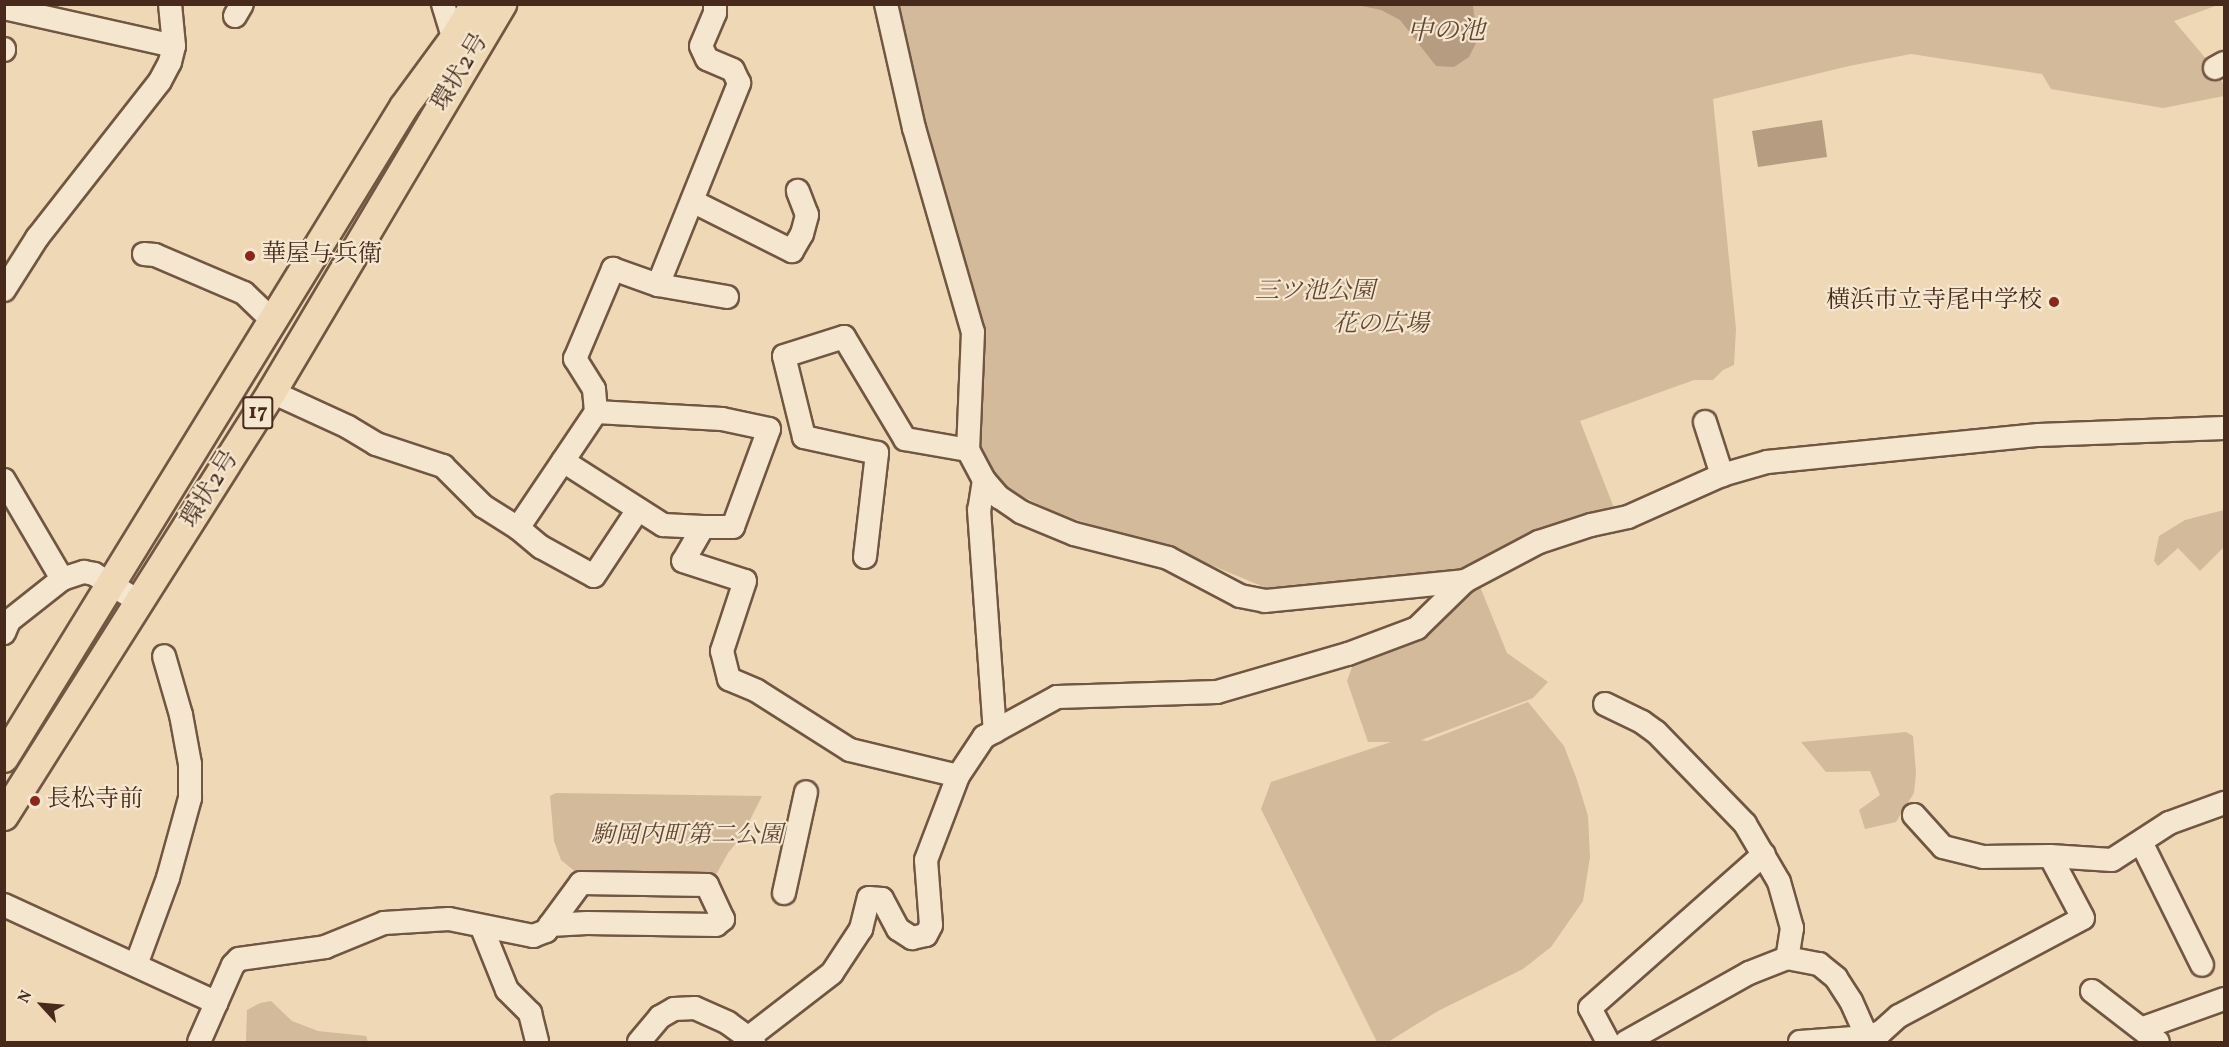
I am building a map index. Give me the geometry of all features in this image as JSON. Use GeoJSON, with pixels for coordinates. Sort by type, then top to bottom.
{"type":"FeatureCollection","features":[{"type":"Feature","properties":{"kind":"main road","name":"環状2号"},"geometry":{"type":"LineString","coordinates":[[4,758],[404,107],[454,39],[475,4]]}},
{"type":"Feature","properties":{"kind":"main road","name":"環状2号"},"geometry":{"type":"LineString","coordinates":[[4,816],[272,392],[502,4]]}},
{"type":"Feature","properties":{"kind":"street"},"geometry":{"type":"LineString","coordinates":[[4,290],[37,238],[160,81],[170,62],[174,46],[170,4]]}},
{"type":"Feature","properties":{"kind":"street"},"geometry":{"type":"LineString","coordinates":[[443,4],[454,39]]}},
{"type":"Feature","properties":{"kind":"street"},"geometry":{"type":"LineString","coordinates":[[658,285],[739,84],[733,70],[707,59],[701,46],[715,13],[715,4]]}},
{"type":"Feature","properties":{"kind":"street"},"geometry":{"type":"LineString","coordinates":[[886,4],[914,128],[973,332],[968,450],[984,480],[999,496],[1021,512],[1074,534],[1168,558],[1240,596],[1265,601],[1465,581]]}},
{"type":"Feature","properties":{"kind":"street"},"geometry":{"type":"LineString","coordinates":[[4,8],[174,46]]}},
{"type":"Feature","properties":{"kind":"street"},"geometry":{"type":"LineString","coordinates":[[692,201],[792,251],[802,234],[807,215],[798,191]]}},
{"type":"Feature","properties":{"kind":"street"},"geometry":{"type":"LineString","coordinates":[[144,254],[155,255],[244,293],[273,321]]}},
{"type":"Feature","properties":{"kind":"street"},"geometry":{"type":"LineString","coordinates":[[518,528],[596,412],[594,389],[575,359],[613,269],[658,285],[727,297]]}},
{"type":"Feature","properties":{"kind":"street"},"geometry":{"type":"LineString","coordinates":[[865,556],[878,453],[804,437],[784,356],[844,337],[905,439],[968,450]]}},
{"type":"Feature","properties":{"kind":"street"},"geometry":{"type":"LineString","coordinates":[[272,392],[348,427],[375,444],[443,466],[483,506],[518,528],[541,547],[594,576],[637,511]]}},
{"type":"Feature","properties":{"kind":"street"},"geometry":{"type":"LineString","coordinates":[[563,461],[637,511],[663,525],[733,527],[769,429],[722,419],[596,412]]}},
{"type":"Feature","properties":{"kind":"street"},"geometry":{"type":"LineString","coordinates":[[1705,422],[1722,475]]}},
{"type":"Feature","properties":{"kind":"street"},"geometry":{"type":"LineString","coordinates":[[639,1042],[667,1013],[674,1009],[695,1008],[728,1023],[751,1040],[832,973],[861,929],[869,898],[882,899],[898,929],[912,938],[926,935],[931,925],[926,860],[958,776],[984,737],[1057,697],[1217,692],[1348,654],[1417,628],[1465,581],[1539,542],[1591,525],[1628,517],[1722,475],[1767,462],[2039,435],[2224,428]]}},
{"type":"Feature","properties":{"kind":"street"},"geometry":{"type":"LineString","coordinates":[[4,480],[62,579]]}},
{"type":"Feature","properties":{"kind":"street"},"geometry":{"type":"LineString","coordinates":[[984,480],[979,510],[995,731]]}},
{"type":"Feature","properties":{"kind":"street"},"geometry":{"type":"LineString","coordinates":[[703,527],[683,561],[745,580],[722,651],[729,679],[757,691],[850,750],[958,776]]}},
{"type":"Feature","properties":{"kind":"street"},"geometry":{"type":"LineString","coordinates":[[4,633],[9,621],[62,579],[84,572],[94,574],[140,603]]}},
{"type":"Feature","properties":{"kind":"street"},"geometry":{"type":"LineString","coordinates":[[136,965],[168,878],[190,798],[190,764],[181,716],[164,656]]}},
{"type":"Feature","properties":{"kind":"street"},"geometry":{"type":"LineString","coordinates":[[1605,704],[1642,722],[1656,732],[1745,824],[1779,882],[1792,928],[1786,958]]}},
{"type":"Feature","properties":{"kind":"street"},"geometry":{"type":"LineString","coordinates":[[784,893],[807,792]]}},
{"type":"Feature","properties":{"kind":"street"},"geometry":{"type":"LineString","coordinates":[[1914,815],[1943,847],[1983,857],[2050,856],[2112,860],[2169,824],[2224,803]]}},
{"type":"Feature","properties":{"kind":"street"},"geometry":{"type":"LineString","coordinates":[[2141,842],[2202,965]]}},
{"type":"Feature","properties":{"kind":"street"},"geometry":{"type":"LineString","coordinates":[[1608,1042],[1590,1008],[1764,854]]}},
{"type":"Feature","properties":{"kind":"street"},"geometry":{"type":"LineString","coordinates":[[1800,1042],[1867,1037],[1881,1032],[1899,1016],[2083,918],[2050,856]]}},
{"type":"Feature","properties":{"kind":"street"},"geometry":{"type":"LineString","coordinates":[[199,1042],[233,965],[239,959],[325,947],[384,923],[449,919],[482,928],[533,936],[546,931],[550,925],[581,883],[707,885],[723,918],[716,925],[587,922],[550,925]]}},
{"type":"Feature","properties":{"kind":"street"},"geometry":{"type":"LineString","coordinates":[[4,904],[217,1003]]}},
{"type":"Feature","properties":{"kind":"street"},"geometry":{"type":"LineString","coordinates":[[482,928],[507,990],[530,1013],[537,1042]]}},
{"type":"Feature","properties":{"kind":"street"},"geometry":{"type":"LineString","coordinates":[[1626,1042],[1749,973],[1786,958],[1819,964],[1836,978],[1851,1001],[1867,1037]]}},
{"type":"Feature","properties":{"kind":"street"},"geometry":{"type":"LineString","coordinates":[[2092,991],[2151,1035],[2224,999]]}},
{"type":"Feature","properties":{"kind":"green space","name":"三ツ池公園"},"geometry":{"type":"Polygon","coordinates":[[[893,5],[2218,5],[2174,21],[2219,74],[2224,87],[2224,96],[2163,108],[2051,89],[2042,74],[1911,54],[1849,66],[1713,99],[1736,329],[1734,365],[1723,370],[1713,380],[1694,380],[1580,421],[1616,513],[1472,567],[1507,653],[1548,682],[1533,698],[1421,740],[1427,741],[1528,702],[1564,746],[1588,816],[1590,857],[1583,901],[1551,947],[1523,969],[1438,1011],[1388,1042],[1377,1042],[1261,809],[1271,782],[1391,742],[1368,742],[1347,681],[1356,656],[1445,614],[1438,578],[1368,578],[1312,587],[1264,587],[1206,563],[1059,514],[1001,486],[978,448],[978,321],[921,128],[893,5]]]}},
{"type":"Feature","properties":{"kind":"green space"},"geometry":{"type":"Polygon","coordinates":[[[2224,510],[2224,547],[2200,571],[2178,548],[2158,566],[2154,561],[2159,536],[2185,520],[2224,510]]]}},
{"type":"Feature","properties":{"kind":"green space"},"geometry":{"type":"Polygon","coordinates":[[[1906,732],[1913,736],[1916,773],[1914,793],[1896,822],[1865,829],[1859,810],[1880,795],[1870,771],[1826,772],[1801,742],[1906,732]]]}},
{"type":"Feature","properties":{"kind":"green space","name":"駒岡内町第二公園"},"geometry":{"type":"Polygon","coordinates":[[[556,793],[762,796],[742,836],[728,853],[713,880],[583,878],[561,860],[554,841],[550,796],[556,793]]]}},
{"type":"Feature","properties":{"kind":"green space"},"geometry":{"type":"Polygon","coordinates":[[[271,1001],[292,1021],[318,1031],[366,1036],[368,1042],[246,1042],[247,1010],[260,1003],[271,1001]]]}},
{"type":"Feature","properties":{"kind":"water","name":"中の池"},"geometry":{"type":"Polygon","coordinates":[[[1357,5],[1473,5],[1477,41],[1469,57],[1454,67],[1436,66],[1400,20],[1381,10],[1357,5]]]}},
{"type":"Feature","properties":{"kind":"water"},"geometry":{"type":"Polygon","coordinates":[[[1822,120],[1827,157],[1758,167],[1752,131],[1822,120]]]}},
{"type":"Feature","properties":{"kind":"place","name":"華屋与兵衛"},"geometry":{"type":"Point","coordinates":[250,256]}},
{"type":"Feature","properties":{"kind":"place","name":"横浜市立寺尾中学校"},"geometry":{"type":"Point","coordinates":[2054,302]}},
{"type":"Feature","properties":{"kind":"place","name":"長松寺前"},"geometry":{"type":"Point","coordinates":[35,801]}},
{"type":"Feature","properties":{"kind":"park label","name":"花の広場"},"geometry":{"type":"Point","coordinates":[1381,326]}}]}
